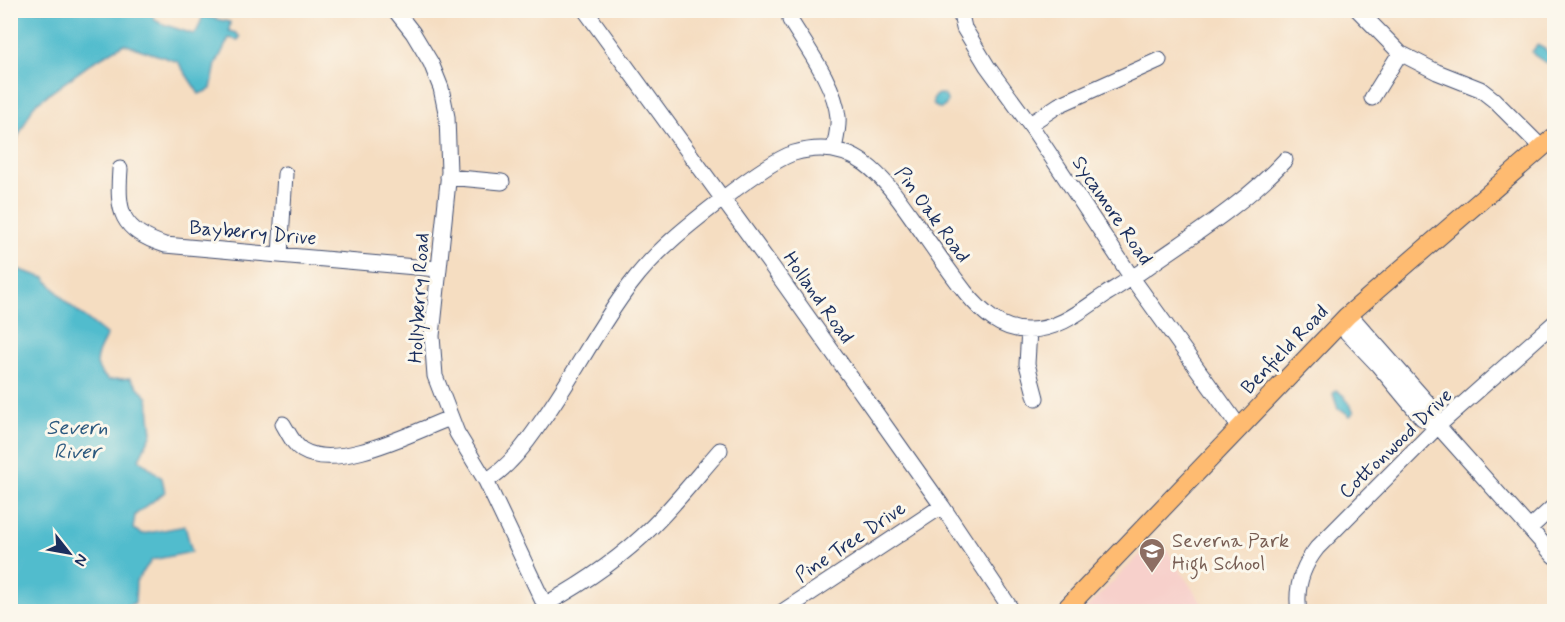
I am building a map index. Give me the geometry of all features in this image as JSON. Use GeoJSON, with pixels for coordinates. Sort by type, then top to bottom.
{"type":"FeatureCollection","features":[{"type":"Feature","properties":{"kind":"main road","name":"Benfield Road"},"geometry":{"type":"LineString","coordinates":[[1063,612],[1344,319],[1548,142]]}},
{"type":"Feature","properties":{"kind":"street","name":"Hollyberry Road"},"geometry":{"type":"LineString","coordinates":[[395,10],[431,63],[441,88],[448,130],[448,177],[432,355],[435,376],[450,418],[486,481],[547,608]]}},
{"type":"Feature","properties":{"kind":"street","name":"Holland Road"},"geometry":{"type":"LineString","coordinates":[[585,10],[942,506],[1012,612]]}},
{"type":"Feature","properties":{"kind":"street","name":"Sycamore Road"},"geometry":{"type":"LineString","coordinates":[[960,10],[964,28],[982,57],[1030,124],[1132,278],[1240,428]]}},
{"type":"Feature","properties":{"kind":"street"},"geometry":{"type":"LineString","coordinates":[[1358,10],[1400,53],[1437,72],[1480,89],[1548,142]]}},
{"type":"Feature","properties":{"kind":"street"},"geometry":{"type":"LineString","coordinates":[[790,20],[835,100],[838,119],[834,149]]}},
{"type":"Feature","properties":{"kind":"street"},"geometry":{"type":"LineString","coordinates":[[1372,98],[1400,53]]}},
{"type":"Feature","properties":{"kind":"street"},"geometry":{"type":"LineString","coordinates":[[1030,124],[1059,105],[1159,60]]}},
{"type":"Feature","properties":{"kind":"street","name":"Pin Oak Road"},"geometry":{"type":"LineString","coordinates":[[486,481],[507,464],[528,441],[631,282],[673,238],[742,184],[792,153],[834,149],[858,158],[871,167],[900,201],[947,270],[983,313],[1014,329],[1029,330],[1064,322],[1132,278],[1242,201],[1285,160]]}},
{"type":"Feature","properties":{"kind":"street","name":"Bayberry Drive"},"geometry":{"type":"LineString","coordinates":[[120,168],[118,196],[121,213],[131,227],[145,237],[165,245],[438,269]]}},
{"type":"Feature","properties":{"kind":"street"},"geometry":{"type":"LineString","coordinates":[[280,255],[285,174]]}},
{"type":"Feature","properties":{"kind":"street"},"geometry":{"type":"LineString","coordinates":[[448,177],[502,182]]}},
{"type":"Feature","properties":{"kind":"street"},"geometry":{"type":"LineString","coordinates":[[1344,319],[1422,418],[1438,426],[1554,556]]}},
{"type":"Feature","properties":{"kind":"street","name":"Cottonwood Drive"},"geometry":{"type":"LineString","coordinates":[[1299,612],[1297,601],[1299,582],[1308,560],[1438,426],[1554,323]]}},
{"type":"Feature","properties":{"kind":"street"},"geometry":{"type":"LineString","coordinates":[[1029,330],[1027,364],[1036,398]]}},
{"type":"Feature","properties":{"kind":"street"},"geometry":{"type":"LineString","coordinates":[[283,424],[295,444],[304,452],[322,457],[337,456],[381,445],[450,418]]}},
{"type":"Feature","properties":{"kind":"street"},"geometry":{"type":"LineString","coordinates":[[547,608],[606,566],[654,525],[720,450]]}},
{"type":"Feature","properties":{"kind":"street","name":"Pine Tree Drive"},"geometry":{"type":"LineString","coordinates":[[782,612],[942,506]]}},
{"type":"Feature","properties":{"kind":"street"},"geometry":{"type":"LineString","coordinates":[[1530,528],[1554,506]]}},
{"type":"Feature","properties":{"kind":"shaded area","name":"Severna Park High School"},"geometry":{"type":"Polygon","coordinates":[[[1158,537],[1207,611],[1083,611],[1158,537]]]}},
{"type":"Feature","properties":{"kind":"water"},"geometry":{"type":"Polygon","coordinates":[[[11,10],[152,11],[155,20],[160,23],[193,34],[197,31],[203,16],[230,22],[229,31],[240,37],[238,40],[229,38],[216,64],[211,89],[199,94],[178,62],[124,44],[93,62],[34,105],[11,151],[11,10]]]}},
{"type":"Feature","properties":{"kind":"water"},"geometry":{"type":"Polygon","coordinates":[[[1537,45],[1545,49],[1551,57],[1549,62],[1546,63],[1534,55],[1532,52],[1537,45]]]}},
{"type":"Feature","properties":{"kind":"water"},"geometry":{"type":"Polygon","coordinates":[[[940,94],[945,96],[947,101],[945,106],[940,108],[935,106],[933,101],[935,96],[940,94]]]}},
{"type":"Feature","properties":{"kind":"water","name":"Severn River"},"geometry":{"type":"Polygon","coordinates":[[[11,267],[45,278],[66,302],[107,335],[98,353],[98,368],[108,380],[130,378],[148,398],[152,433],[139,459],[162,478],[165,492],[135,515],[133,529],[142,534],[185,526],[192,552],[152,560],[136,581],[135,603],[112,611],[15,611],[11,598],[11,267]]]}},
{"type":"Feature","properties":{"kind":"water"},"geometry":{"type":"Polygon","coordinates":[[[1336,390],[1344,396],[1354,412],[1350,416],[1338,409],[1333,394],[1336,390]]]}},
{"type":"Feature","properties":{"kind":"place","name":"Severna Park High School"},"geometry":{"type":"Point","coordinates":[1152,574]}}]}
